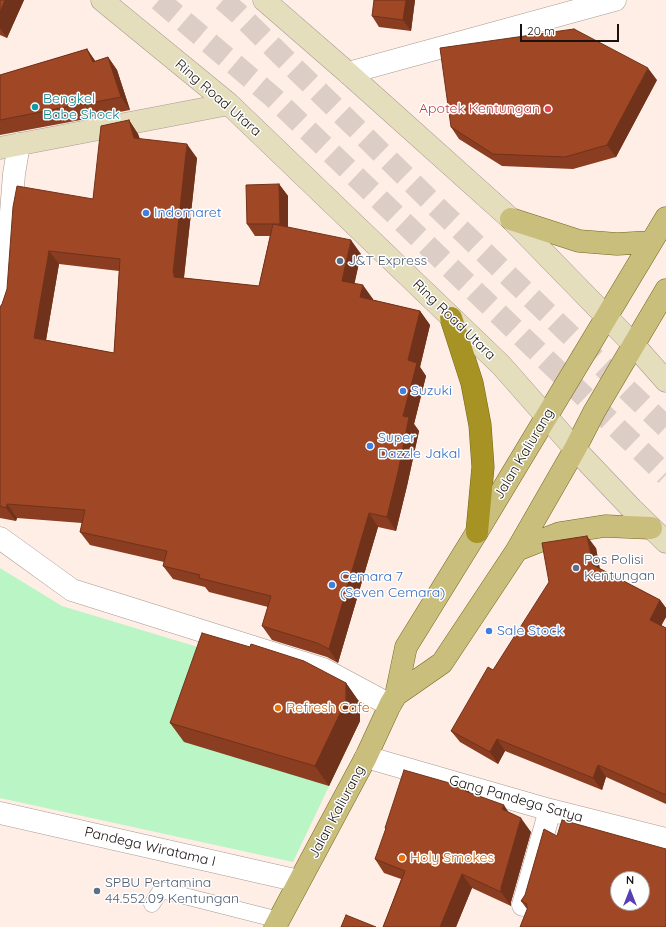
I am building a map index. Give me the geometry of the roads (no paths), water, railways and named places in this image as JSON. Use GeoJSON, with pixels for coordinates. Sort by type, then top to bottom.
{"type":"FeatureCollection","features":[{"type":"Feature","properties":{"kind":"highway"},"geometry":{"type":"LineString","coordinates":[[451,318],[472,383],[480,425],[482,467],[476,532]]}},
{"type":"Feature","properties":{"kind":"main road","name":"Jalan Kaliurang"},"geometry":{"type":"LineString","coordinates":[[277,923],[366,757],[393,700],[406,647],[666,218]]}},
{"type":"Feature","properties":{"kind":"main road"},"geometry":{"type":"LineString","coordinates":[[512,219],[579,241],[617,244],[651,242]]}},
{"type":"Feature","properties":{"kind":"main road"},"geometry":{"type":"LineString","coordinates":[[393,700],[442,663],[518,550],[575,449],[594,412],[666,290]]}},
{"type":"Feature","properties":{"kind":"main road"},"geometry":{"type":"LineString","coordinates":[[518,550],[560,533],[605,526],[659,535]]}},
{"type":"Feature","properties":{"kind":"street","name":"Ring Road Utara"},"geometry":{"type":"LineString","coordinates":[[102,0],[229,104],[501,365],[575,449],[659,535]]}},
{"type":"Feature","properties":{"kind":"street"},"geometry":{"type":"LineString","coordinates":[[264,0],[512,219],[634,345],[666,381]]}},
{"type":"Feature","properties":{"kind":"street"},"geometry":{"type":"LineString","coordinates":[[348,73],[615,0]]}},
{"type":"Feature","properties":{"kind":"street"},"geometry":{"type":"LineString","coordinates":[[0,313],[4,302],[14,174],[10,146],[229,104]]}},
{"type":"Feature","properties":{"kind":"street"},"geometry":{"type":"LineString","coordinates":[[0,538],[72,590],[323,669],[393,700]]}},
{"type":"Feature","properties":{"kind":"street","name":"Gang Pandega Satya"},"geometry":{"type":"LineString","coordinates":[[366,757],[550,810],[666,839]]}},
{"type":"Feature","properties":{"kind":"street"},"geometry":{"type":"LineString","coordinates":[[524,905],[550,810]]}},
{"type":"Feature","properties":{"kind":"street","name":"Pandega Wiratama I"},"geometry":{"type":"LineString","coordinates":[[0,813],[299,881]]}},
{"type":"Feature","properties":{"kind":"lane"},"geometry":{"type":"LineString","coordinates":[[152,904],[160,890],[277,923]]}},
{"type":"Feature","properties":{"kind":"tunnel"},"geometry":{"type":"LineString","coordinates":[[159,0],[274,98],[666,475]]}},
{"type":"Feature","properties":{"kind":"tunnel"},"geometry":{"type":"LineString","coordinates":[[223,0],[666,427]]}},
{"type":"Feature","properties":{"kind":"place","name":"Bengkel Babe Shock"},"geometry":{"type":"Point","coordinates":[35,107]}},
{"type":"Feature","properties":{"kind":"place","name":"Apotek Kentungan"},"geometry":{"type":"Point","coordinates":[548,109]}},
{"type":"Feature","properties":{"kind":"place","name":"Indomaret"},"geometry":{"type":"Point","coordinates":[146,213]}},
{"type":"Feature","properties":{"kind":"place","name":"J&T Express"},"geometry":{"type":"Point","coordinates":[340,261]}},
{"type":"Feature","properties":{"kind":"place","name":"Suzuki"},"geometry":{"type":"Point","coordinates":[403,391]}},
{"type":"Feature","properties":{"kind":"place","name":"Super Dazzle Jakal"},"geometry":{"type":"Point","coordinates":[370,446]}},
{"type":"Feature","properties":{"kind":"place","name":"Pos Polisi Kentungan"},"geometry":{"type":"Point","coordinates":[576,568]}},
{"type":"Feature","properties":{"kind":"place","name":"Cemara 7 (Seven Cemara)"},"geometry":{"type":"Point","coordinates":[332,585]}},
{"type":"Feature","properties":{"kind":"place","name":"Sale Stock"},"geometry":{"type":"Point","coordinates":[489,631]}},
{"type":"Feature","properties":{"kind":"place","name":"Refresh Cafe"},"geometry":{"type":"Point","coordinates":[278,708]}},
{"type":"Feature","properties":{"kind":"place","name":"Holy Smokes"},"geometry":{"type":"Point","coordinates":[402,858]}},
{"type":"Feature","properties":{"kind":"place","name":"SPBU Pertamina 44.552.09 Kentungan"},"geometry":{"type":"Point","coordinates":[97,891]}}]}
